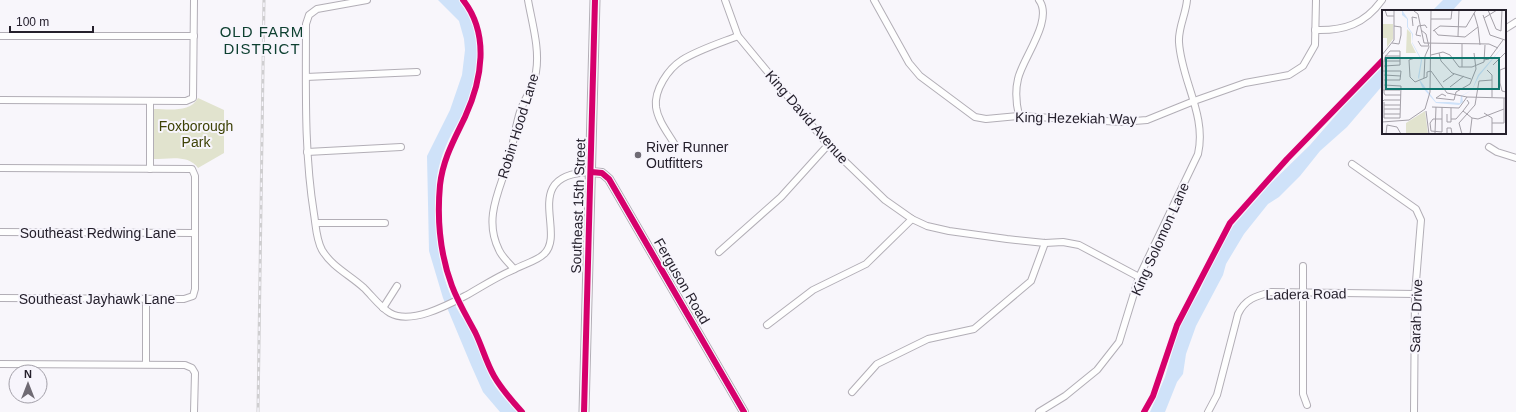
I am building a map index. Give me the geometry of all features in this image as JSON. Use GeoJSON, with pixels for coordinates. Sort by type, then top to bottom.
{"type":"FeatureCollection","features":[{"type":"Feature","properties":{"kind":"main road","name":"Southeast 15th Street"},"geometry":{"type":"LineString","coordinates":[[584,412],[595,0]]}},
{"type":"Feature","properties":{"kind":"street"},"geometry":{"type":"LineString","coordinates":[[0,100],[186,101],[193,98],[194,0]]}},
{"type":"Feature","properties":{"kind":"street"},"geometry":{"type":"LineString","coordinates":[[367,0],[316,9],[309,15],[306,24],[307,152],[316,223],[321,248],[328,259],[363,288],[383,308],[391,314],[409,317],[420,315],[457,300],[514,269],[544,255],[549,248],[551,234],[548,206],[553,188],[564,178],[580,173],[591,172]]}},
{"type":"Feature","properties":{"kind":"street","name":"Robin Hood Lane"},"geometry":{"type":"LineString","coordinates":[[514,269],[499,251],[492,232],[492,214],[495,200],[510,158],[520,110],[534,84],[536,71],[535,42],[528,0]]}},
{"type":"Feature","properties":{"kind":"street","name":"King David Avenue"},"geometry":{"type":"LineString","coordinates":[[725,0],[738,36],[828,145],[885,200],[912,219],[927,226],[949,231],[1045,243],[1063,242],[1079,245],[1139,276]]}},
{"type":"Feature","properties":{"kind":"street","name":"King Hezekiah Way"},"geometry":{"type":"LineString","coordinates":[[874,0],[909,63],[920,76],[975,117],[986,119],[1019,116],[1122,122],[1147,120],[1194,100],[1245,83],[1289,75],[1303,66],[1315,45],[1316,0]]}},
{"type":"Feature","properties":{"kind":"street"},"geometry":{"type":"LineString","coordinates":[[1019,116],[1016,101],[1018,78],[1040,28],[1043,14],[1039,0]]}},
{"type":"Feature","properties":{"kind":"street","name":"King Solomon Lane"},"geometry":{"type":"LineString","coordinates":[[1039,412],[1065,396],[1097,370],[1119,342],[1139,276],[1198,154],[1200,134],[1194,100],[1184,68],[1179,41],[1187,0]]}},
{"type":"Feature","properties":{"kind":"street"},"geometry":{"type":"LineString","coordinates":[[1315,30],[1330,31],[1351,26],[1363,21],[1374,11],[1382,0]]}},
{"type":"Feature","properties":{"kind":"street"},"geometry":{"type":"LineString","coordinates":[[1506,28],[1516,22]]}},
{"type":"Feature","properties":{"kind":"street"},"geometry":{"type":"LineString","coordinates":[[0,36],[194,36]]}},
{"type":"Feature","properties":{"kind":"street"},"geometry":{"type":"LineString","coordinates":[[675,145],[659,117],[656,98],[660,87],[673,67],[682,60],[738,36]]}},
{"type":"Feature","properties":{"kind":"street"},"geometry":{"type":"LineString","coordinates":[[306,77],[417,72]]}},
{"type":"Feature","properties":{"kind":"street"},"geometry":{"type":"LineString","coordinates":[[150,100],[150,169]]}},
{"type":"Feature","properties":{"kind":"street"},"geometry":{"type":"LineString","coordinates":[[719,252],[781,197],[828,145]]}},
{"type":"Feature","properties":{"kind":"street"},"geometry":{"type":"LineString","coordinates":[[307,152],[401,147]]}},
{"type":"Feature","properties":{"kind":"street"},"geometry":{"type":"LineString","coordinates":[[1489,147],[1497,152],[1516,158]]}},
{"type":"Feature","properties":{"kind":"street","name":"Sarah Drive"},"geometry":{"type":"LineString","coordinates":[[1352,164],[1416,209],[1421,220],[1415,294],[1414,412]]}},
{"type":"Feature","properties":{"kind":"street"},"geometry":{"type":"LineString","coordinates":[[0,168],[192,169],[195,176],[195,233]]}},
{"type":"Feature","properties":{"kind":"street","name":"Ferguson Road"},"geometry":{"type":"LineString","coordinates":[[591,172],[602,173],[609,179],[744,412]]}},
{"type":"Feature","properties":{"kind":"street"},"geometry":{"type":"LineString","coordinates":[[767,325],[812,290],[866,264],[912,219]]}},
{"type":"Feature","properties":{"kind":"street"},"geometry":{"type":"LineString","coordinates":[[316,223],[385,222]]}},
{"type":"Feature","properties":{"kind":"street","name":"Southeast Redwing Lane"},"geometry":{"type":"LineString","coordinates":[[0,232],[195,233]]}},
{"type":"Feature","properties":{"kind":"street","name":"Southeast Jayhawk Lane"},"geometry":{"type":"LineString","coordinates":[[0,298],[146,300],[184,299],[193,296],[195,289],[195,233]]}},
{"type":"Feature","properties":{"kind":"street"},"geometry":{"type":"LineString","coordinates":[[852,392],[876,364],[928,339],[974,329],[1031,281],[1045,243]]}},
{"type":"Feature","properties":{"kind":"street"},"geometry":{"type":"LineString","coordinates":[[1303,266],[1303,394],[1307,406]]}},
{"type":"Feature","properties":{"kind":"street"},"geometry":{"type":"LineString","coordinates":[[383,308],[397,286]]}},
{"type":"Feature","properties":{"kind":"street","name":"Ladera Road"},"geometry":{"type":"LineString","coordinates":[[1208,412],[1217,395],[1238,314],[1243,304],[1252,297],[1271,292],[1415,294]]}},
{"type":"Feature","properties":{"kind":"street"},"geometry":{"type":"LineString","coordinates":[[146,300],[146,364]]}},
{"type":"Feature","properties":{"kind":"street"},"geometry":{"type":"LineString","coordinates":[[0,364],[185,365],[192,368],[195,373],[194,412]]}},
{"type":"Feature","properties":{"kind":"green space","name":"Foxborough Park"},"geometry":{"type":"Polygon","coordinates":[[[198,98],[224,110],[224,153],[198,168],[194,164],[184,159],[154,159],[154,109],[184,108],[190,106],[198,98]]]}},
{"type":"Feature","properties":{"kind":"water"},"geometry":{"type":"Polygon","coordinates":[[[438,0],[460,0],[469,12],[477,40],[478,56],[473,86],[462,117],[446,146],[437,175],[436,222],[442,270],[460,314],[471,328],[493,383],[517,412],[500,412],[483,392],[443,298],[429,251],[427,156],[450,110],[462,75],[465,50],[464,39],[459,21],[438,0]]]}},
{"type":"Feature","properties":{"kind":"water"},"geometry":{"type":"Polygon","coordinates":[[[1443,0],[1462,0],[1453,10],[1433,10],[1443,0]]]}},
{"type":"Feature","properties":{"kind":"water"},"geometry":{"type":"Polygon","coordinates":[[[1382,67],[1382,86],[1347,127],[1320,151],[1300,176],[1279,197],[1268,204],[1244,234],[1226,264],[1223,275],[1196,326],[1186,354],[1183,374],[1177,382],[1165,412],[1150,412],[1165,377],[1179,328],[1186,313],[1200,291],[1209,269],[1233,226],[1269,185],[1310,145],[1344,106],[1382,67]]]}},
{"type":"Feature","properties":{"kind":"railway"},"geometry":{"type":"LineString","coordinates":[[258,412],[264,0]]}},
{"type":"Feature","properties":{"kind":"cycle path"},"geometry":{"type":"LineString","coordinates":[[463,0],[472,13],[477,27],[480,42],[479,73],[471,103],[450,150],[441,176],[439,198],[440,236],[448,274],[454,292],[477,337],[491,371],[504,391],[522,412]]}},
{"type":"Feature","properties":{"kind":"cycle path"},"geometry":{"type":"LineString","coordinates":[[584,412],[595,0]]}},
{"type":"Feature","properties":{"kind":"cycle path"},"geometry":{"type":"LineString","coordinates":[[1144,412],[1153,396],[1177,325],[1230,223],[1287,159],[1382,61]]}},
{"type":"Feature","properties":{"kind":"cycle path"},"geometry":{"type":"LineString","coordinates":[[591,172],[602,173],[609,179],[744,412]]}},
{"type":"Feature","properties":{"kind":"place","name":"River Runner Outfitters"},"geometry":{"type":"Point","coordinates":[638,155]}},
{"type":"Feature","properties":{"kind":"district","name":"OLD FARM DISTRICT"},"geometry":{"type":"Point","coordinates":[262,40]}}]}
